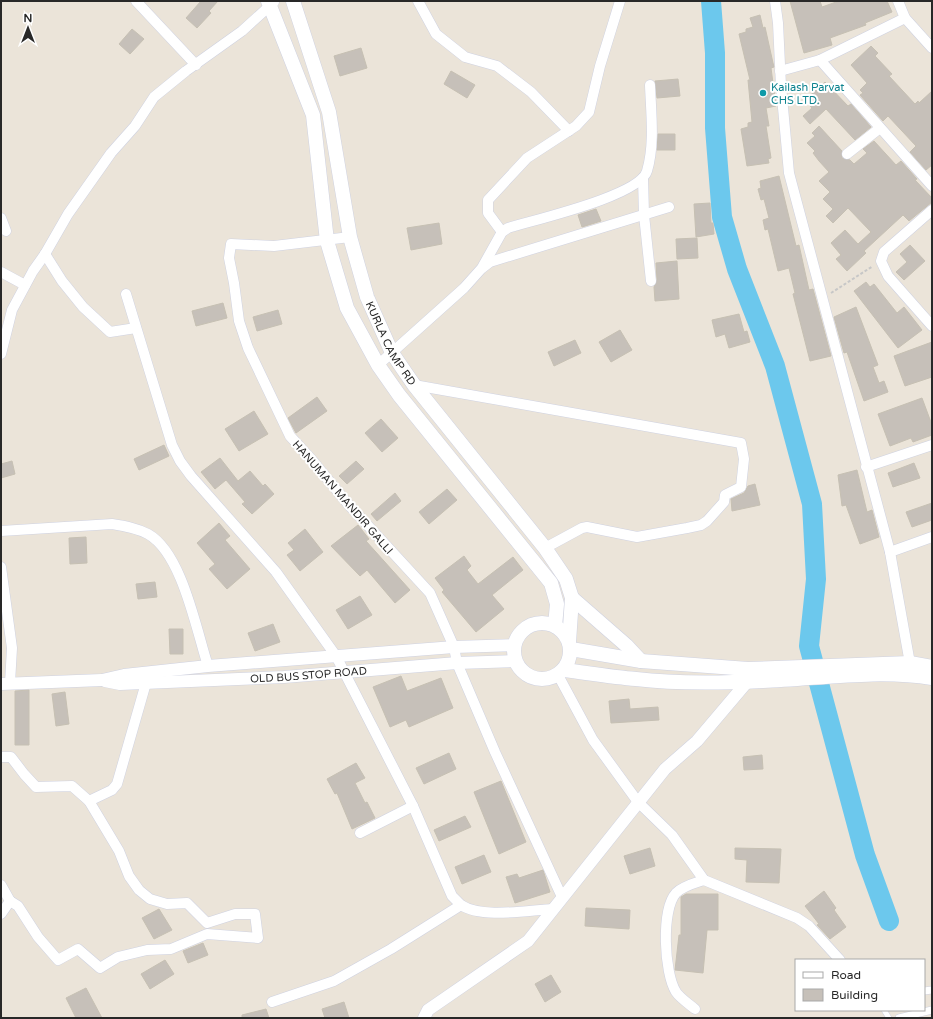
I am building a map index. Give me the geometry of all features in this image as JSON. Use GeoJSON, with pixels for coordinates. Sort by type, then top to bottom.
{"type":"FeatureCollection","features":[{"type":"Feature","properties":{"kind":"main road","name":"KURLA CAMP RD"},"geometry":{"type":"LineString","coordinates":[[293,1],[329,112],[350,237],[367,297],[392,353],[414,385],[545,548],[566,579],[572,598],[570,656],[561,672]]}},
{"type":"Feature","properties":{"kind":"main road","name":"KURLA CAMP RD"},"geometry":{"type":"LineString","coordinates":[[271,3],[314,114],[327,241],[347,308],[378,365],[399,395],[551,583],[557,604],[555,626]]}},
{"type":"Feature","properties":{"kind":"main road"},"geometry":{"type":"LineString","coordinates":[[572,598],[641,661]]}},
{"type":"Feature","properties":{"kind":"main road"},"geometry":{"type":"LineString","coordinates":[[748,675],[641,661],[570,646],[561,630],[555,626],[540,623],[526,627],[516,638],[514,645],[515,661],[522,672],[533,678],[546,679],[561,672],[637,680],[932,667]]}},
{"type":"Feature","properties":{"kind":"main road"},"geometry":{"type":"LineString","coordinates":[[911,669],[932,678]]}},
{"type":"Feature","properties":{"kind":"street"},"geometry":{"type":"LineString","coordinates":[[136,1],[196,64]]}},
{"type":"Feature","properties":{"kind":"street"},"geometry":{"type":"LineString","coordinates":[[418,1],[436,34],[466,57],[498,66],[531,92],[569,131]]}},
{"type":"Feature","properties":{"kind":"street"},"geometry":{"type":"LineString","coordinates":[[502,232],[488,213],[488,200],[527,158],[576,126],[589,112],[600,66],[620,1]]}},
{"type":"Feature","properties":{"kind":"street"},"geometry":{"type":"LineString","coordinates":[[774,1],[778,24],[780,71],[789,173],[866,467],[890,552],[911,669]]}},
{"type":"Feature","properties":{"kind":"street"},"geometry":{"type":"LineString","coordinates":[[898,1],[905,18],[932,48]]}},
{"type":"Feature","properties":{"kind":"street"},"geometry":{"type":"LineString","coordinates":[[1,354],[12,310],[25,285],[68,214],[101,166],[135,126],[154,97],[196,64],[242,31],[271,3]]}},
{"type":"Feature","properties":{"kind":"street"},"geometry":{"type":"LineString","coordinates":[[780,71],[820,60],[905,18]]}},
{"type":"Feature","properties":{"kind":"street"},"geometry":{"type":"LineString","coordinates":[[820,60],[932,186]]}},
{"type":"Feature","properties":{"kind":"street"},"geometry":{"type":"LineString","coordinates":[[481,269],[502,232],[508,228],[571,211],[625,190],[643,178],[647,172],[651,138],[650,86]]}},
{"type":"Feature","properties":{"kind":"street"},"geometry":{"type":"LineString","coordinates":[[847,154],[880,128]]}},
{"type":"Feature","properties":{"kind":"street"},"geometry":{"type":"LineString","coordinates":[[643,178],[644,215],[651,281]]}},
{"type":"Feature","properties":{"kind":"street"},"geometry":{"type":"LineString","coordinates":[[378,365],[464,288],[481,269],[490,262],[669,207]]}},
{"type":"Feature","properties":{"kind":"street"},"geometry":{"type":"LineString","coordinates":[[932,210],[884,252],[880,261],[888,276],[932,326]]}},
{"type":"Feature","properties":{"kind":"street"},"geometry":{"type":"LineString","coordinates":[[1,218],[6,231]]}},
{"type":"Feature","properties":{"kind":"street","name":"HANUMAN MANDIR GALLI"},"geometry":{"type":"LineString","coordinates":[[350,237],[327,241],[274,246],[231,244],[229,258],[239,321],[248,348],[290,436],[348,504],[430,593],[454,647]]}},
{"type":"Feature","properties":{"kind":"street"},"geometry":{"type":"LineString","coordinates":[[45,254],[62,281],[83,307],[110,332],[136,328]]}},
{"type":"Feature","properties":{"kind":"street"},"geometry":{"type":"LineString","coordinates":[[1,272],[25,285]]}},
{"type":"Feature","properties":{"kind":"street"},"geometry":{"type":"LineString","coordinates":[[126,294],[172,445],[180,461],[191,476],[276,572],[336,656],[412,806],[452,896],[461,905],[472,910],[484,912],[550,914]]}},
{"type":"Feature","properties":{"kind":"street"},"geometry":{"type":"LineString","coordinates":[[414,385],[741,442],[744,459],[741,487],[725,496],[724,502],[716,512],[701,525],[637,536],[588,527],[582,528],[545,548]]}},
{"type":"Feature","properties":{"kind":"street"},"geometry":{"type":"LineString","coordinates":[[866,467],[932,445]]}},
{"type":"Feature","properties":{"kind":"street"},"geometry":{"type":"LineString","coordinates":[[1,531],[112,524],[130,527],[148,534],[163,547],[173,561],[182,583],[208,666]]}},
{"type":"Feature","properties":{"kind":"street"},"geometry":{"type":"LineString","coordinates":[[890,552],[932,537]]}},
{"type":"Feature","properties":{"kind":"street"},"geometry":{"type":"LineString","coordinates":[[1,567],[12,648],[6,684]]}},
{"type":"Feature","properties":{"kind":"street","name":"OLD BUS STOP ROAD"},"geometry":{"type":"LineString","coordinates":[[6,684],[102,680],[124,675],[208,666],[454,647],[514,645]]}},
{"type":"Feature","properties":{"kind":"street"},"geometry":{"type":"LineString","coordinates":[[454,647],[457,662],[495,752],[562,897]]}},
{"type":"Feature","properties":{"kind":"street","name":"OLD BUS STOP ROAD"},"geometry":{"type":"LineString","coordinates":[[102,680],[120,684],[246,677],[284,677],[457,662],[515,661]]}},
{"type":"Feature","properties":{"kind":"street"},"geometry":{"type":"LineString","coordinates":[[246,664],[246,677]]}},
{"type":"Feature","properties":{"kind":"street"},"geometry":{"type":"LineString","coordinates":[[561,672],[593,740],[638,802],[663,824],[688,856],[704,880],[797,918],[809,926],[839,959]]}},
{"type":"Feature","properties":{"kind":"street"},"geometry":{"type":"LineString","coordinates":[[424,1018],[428,1010],[528,941],[665,769],[697,741],[748,675]]}},
{"type":"Feature","properties":{"kind":"street"},"geometry":{"type":"LineString","coordinates":[[89,801],[112,790],[117,784],[146,683]]}},
{"type":"Feature","properties":{"kind":"street"},"geometry":{"type":"LineString","coordinates":[[1,756],[12,757],[24,774],[36,787],[72,786],[89,801],[119,851],[129,876],[139,890],[150,899],[167,904],[188,903],[207,923],[235,914],[255,914],[258,938],[207,934],[171,949],[147,950],[118,957],[100,968],[78,949],[58,960],[38,937],[18,906],[10,901],[1,885]]}},
{"type":"Feature","properties":{"kind":"street"},"geometry":{"type":"LineString","coordinates":[[360,833],[412,806]]}},
{"type":"Feature","properties":{"kind":"street"},"geometry":{"type":"LineString","coordinates":[[695,1008],[676,993],[671,980],[665,932],[668,910],[675,894],[681,889],[704,880]]}},
{"type":"Feature","properties":{"kind":"street"},"geometry":{"type":"LineString","coordinates":[[1,914],[10,901]]}},
{"type":"Feature","properties":{"kind":"street"},"geometry":{"type":"LineString","coordinates":[[272,1002],[334,981],[391,949],[461,905]]}},
{"type":"Feature","properties":{"kind":"street"},"geometry":{"type":"LineString","coordinates":[[898,1018],[932,1010]]}},
{"type":"Feature","properties":{"kind":"path"},"geometry":{"type":"LineString","coordinates":[[822,299],[880,261]]}},
{"type":"Feature","properties":{"kind":"building"},"geometry":{"type":"Polygon","coordinates":[[[201,1],[218,1],[209,11],[211,13],[197,28],[186,18],[201,1]]]}},
{"type":"Feature","properties":{"kind":"building"},"geometry":{"type":"Polygon","coordinates":[[[790,1],[820,1],[822,7],[839,1],[887,1],[892,12],[865,23],[866,25],[830,38],[832,45],[804,53],[790,1]]]}},
{"type":"Feature","properties":{"kind":"building"},"geometry":{"type":"Polygon","coordinates":[[[760,15],[763,28],[765,27],[774,67],[771,68],[776,106],[766,108],[769,126],[766,126],[771,158],[768,159],[769,163],[747,166],[741,129],[748,127],[748,123],[752,122],[748,80],[750,80],[739,34],[746,32],[746,29],[753,27],[750,18],[760,15]]]}},
{"type":"Feature","properties":{"kind":"building"},"geometry":{"type":"Polygon","coordinates":[[[132,29],[144,39],[130,54],[119,44],[132,29]]]}},
{"type":"Feature","properties":{"kind":"building"},"geometry":{"type":"Polygon","coordinates":[[[871,46],[878,53],[875,56],[892,74],[889,76],[915,104],[918,101],[919,103],[932,91],[932,165],[926,170],[910,152],[916,146],[888,116],[883,121],[860,95],[863,93],[860,90],[867,83],[851,65],[871,46]]]}},
{"type":"Feature","properties":{"kind":"building"},"geometry":{"type":"Polygon","coordinates":[[[361,48],[367,68],[340,76],[334,56],[361,48]]]}},
{"type":"Feature","properties":{"kind":"building"},"geometry":{"type":"Polygon","coordinates":[[[451,71],[475,85],[467,98],[444,84],[451,71]]]}},
{"type":"Feature","properties":{"kind":"building"},"geometry":{"type":"Polygon","coordinates":[[[678,79],[680,96],[657,98],[655,81],[678,79]]]}},
{"type":"Feature","properties":{"kind":"building"},"geometry":{"type":"Polygon","coordinates":[[[825,82],[848,106],[851,104],[871,127],[855,140],[826,109],[810,124],[803,116],[812,108],[805,100],[825,82]]]}},
{"type":"Feature","properties":{"kind":"building"},"geometry":{"type":"Polygon","coordinates":[[[819,126],[842,151],[842,158],[850,160],[854,164],[867,153],[863,149],[874,141],[896,165],[901,161],[917,179],[915,180],[932,198],[932,202],[909,221],[903,215],[864,251],[866,253],[847,271],[836,259],[841,255],[831,243],[845,230],[858,244],[871,232],[848,208],[833,223],[826,216],[833,209],[823,199],[830,192],[819,181],[829,172],[813,153],[815,151],[807,143],[815,136],[812,133],[819,126]]]}},
{"type":"Feature","properties":{"kind":"building"},"geometry":{"type":"Polygon","coordinates":[[[658,134],[675,134],[675,150],[657,150],[658,134]]]}},
{"type":"Feature","properties":{"kind":"building"},"geometry":{"type":"Polygon","coordinates":[[[779,176],[796,246],[799,245],[809,290],[813,289],[831,356],[810,361],[793,294],[795,293],[789,268],[778,271],[768,229],[765,230],[763,220],[769,218],[764,199],[761,200],[758,189],[761,188],[760,181],[779,176]]]}},
{"type":"Feature","properties":{"kind":"building"},"geometry":{"type":"Polygon","coordinates":[[[710,203],[711,223],[713,223],[714,234],[696,237],[694,204],[710,203]]]}},
{"type":"Feature","properties":{"kind":"building"},"geometry":{"type":"Polygon","coordinates":[[[596,209],[601,221],[582,227],[578,215],[596,209]]]}},
{"type":"Feature","properties":{"kind":"building"},"geometry":{"type":"Polygon","coordinates":[[[439,223],[442,244],[411,250],[407,228],[439,223]]]}},
{"type":"Feature","properties":{"kind":"building"},"geometry":{"type":"Polygon","coordinates":[[[697,238],[698,258],[677,259],[676,239],[697,238]]]}},
{"type":"Feature","properties":{"kind":"building"},"geometry":{"type":"Polygon","coordinates":[[[910,245],[925,261],[904,280],[896,272],[907,262],[900,254],[910,245]]]}},
{"type":"Feature","properties":{"kind":"building"},"geometry":{"type":"Polygon","coordinates":[[[677,261],[679,299],[655,301],[654,287],[657,280],[656,263],[677,261]]]}},
{"type":"Feature","properties":{"kind":"building"},"geometry":{"type":"Polygon","coordinates":[[[866,282],[870,287],[874,284],[897,313],[904,307],[922,330],[898,348],[854,291],[866,282]]]}},
{"type":"Feature","properties":{"kind":"building"},"geometry":{"type":"Polygon","coordinates":[[[223,303],[227,318],[196,326],[192,311],[223,303]]]}},
{"type":"Feature","properties":{"kind":"building"},"geometry":{"type":"Polygon","coordinates":[[[856,307],[878,365],[873,367],[879,383],[884,381],[888,392],[864,401],[847,352],[844,353],[834,317],[856,307]]]}},
{"type":"Feature","properties":{"kind":"building"},"geometry":{"type":"Polygon","coordinates":[[[278,310],[282,324],[257,331],[253,317],[278,310]]]}},
{"type":"Feature","properties":{"kind":"building"},"geometry":{"type":"Polygon","coordinates":[[[739,314],[744,332],[747,331],[750,342],[729,348],[725,334],[716,337],[712,320],[739,314]]]}},
{"type":"Feature","properties":{"kind":"building"},"geometry":{"type":"Polygon","coordinates":[[[620,330],[632,350],[611,362],[599,342],[620,330]]]}},
{"type":"Feature","properties":{"kind":"building"},"geometry":{"type":"Polygon","coordinates":[[[575,340],[581,353],[554,366],[548,352],[575,340]]]}},
{"type":"Feature","properties":{"kind":"building"},"geometry":{"type":"Polygon","coordinates":[[[932,342],[932,377],[905,386],[894,356],[932,342]]]}},
{"type":"Feature","properties":{"kind":"building"},"geometry":{"type":"Polygon","coordinates":[[[317,397],[327,411],[296,433],[288,418],[317,397]]]}},
{"type":"Feature","properties":{"kind":"building"},"geometry":{"type":"Polygon","coordinates":[[[922,398],[932,425],[932,435],[913,442],[911,438],[890,446],[878,414],[922,398]]]}},
{"type":"Feature","properties":{"kind":"building"},"geometry":{"type":"Polygon","coordinates":[[[254,411],[268,434],[239,451],[225,429],[254,411]]]}},
{"type":"Feature","properties":{"kind":"building"},"geometry":{"type":"Polygon","coordinates":[[[381,419],[398,438],[382,452],[365,433],[381,419]]]}},
{"type":"Feature","properties":{"kind":"building"},"geometry":{"type":"Polygon","coordinates":[[[164,445],[169,456],[139,470],[134,459],[164,445]]]}},
{"type":"Feature","properties":{"kind":"building"},"geometry":{"type":"Polygon","coordinates":[[[220,458],[238,481],[250,471],[263,486],[265,484],[274,494],[252,514],[242,504],[245,502],[226,480],[215,489],[201,472],[220,458]]]}},
{"type":"Feature","properties":{"kind":"building"},"geometry":{"type":"Polygon","coordinates":[[[12,461],[15,474],[1,478],[1,464],[12,461]]]}},
{"type":"Feature","properties":{"kind":"building"},"geometry":{"type":"Polygon","coordinates":[[[356,461],[364,469],[347,484],[339,476],[356,461]]]}},
{"type":"Feature","properties":{"kind":"building"},"geometry":{"type":"Polygon","coordinates":[[[914,463],[920,478],[893,487],[888,473],[914,463]]]}},
{"type":"Feature","properties":{"kind":"building"},"geometry":{"type":"Polygon","coordinates":[[[857,470],[867,512],[872,510],[879,537],[860,544],[846,505],[842,506],[838,475],[857,470]]]}},
{"type":"Feature","properties":{"kind":"building"},"geometry":{"type":"Polygon","coordinates":[[[755,484],[760,505],[732,511],[731,499],[744,493],[748,486],[755,484]]]}},
{"type":"Feature","properties":{"kind":"building"},"geometry":{"type":"Polygon","coordinates":[[[447,489],[457,500],[429,524],[419,512],[447,489]]]}},
{"type":"Feature","properties":{"kind":"building"},"geometry":{"type":"Polygon","coordinates":[[[395,493],[401,501],[377,521],[371,514],[395,493]]]}},
{"type":"Feature","properties":{"kind":"building"},"geometry":{"type":"Polygon","coordinates":[[[932,503],[932,520],[912,527],[906,512],[932,503]]]}},
{"type":"Feature","properties":{"kind":"building"},"geometry":{"type":"Polygon","coordinates":[[[219,523],[230,536],[225,540],[250,569],[227,589],[209,569],[215,564],[197,543],[219,523]]]}},
{"type":"Feature","properties":{"kind":"building"},"geometry":{"type":"Polygon","coordinates":[[[358,525],[369,539],[366,541],[410,590],[395,603],[367,570],[360,576],[331,546],[358,525]]]}},
{"type":"Feature","properties":{"kind":"building"},"geometry":{"type":"Polygon","coordinates":[[[305,529],[323,552],[300,571],[287,555],[294,550],[288,543],[305,529]]]}},
{"type":"Feature","properties":{"kind":"building"},"geometry":{"type":"Polygon","coordinates":[[[86,537],[87,563],[70,564],[69,538],[86,537]]]}},
{"type":"Feature","properties":{"kind":"building"},"geometry":{"type":"Polygon","coordinates":[[[464,556],[471,566],[467,570],[478,584],[513,557],[523,570],[492,595],[504,609],[476,632],[442,592],[444,590],[435,578],[464,556]]]}},
{"type":"Feature","properties":{"kind":"building"},"geometry":{"type":"Polygon","coordinates":[[[155,582],[157,597],[138,599],[136,584],[155,582]]]}},
{"type":"Feature","properties":{"kind":"building"},"geometry":{"type":"Polygon","coordinates":[[[360,596],[372,615],[348,629],[336,610],[360,596]]]}},
{"type":"Feature","properties":{"kind":"building"},"geometry":{"type":"Polygon","coordinates":[[[273,624],[280,642],[255,651],[248,633],[273,624]]]}},
{"type":"Feature","properties":{"kind":"building"},"geometry":{"type":"Polygon","coordinates":[[[169,629],[183,629],[183,654],[170,654],[169,629]]]}},
{"type":"Feature","properties":{"kind":"building"},"geometry":{"type":"Polygon","coordinates":[[[401,676],[407,691],[441,678],[453,708],[409,727],[406,720],[390,727],[373,687],[401,676]]]}},
{"type":"Feature","properties":{"kind":"building"},"geometry":{"type":"Polygon","coordinates":[[[29,690],[29,745],[15,745],[15,691],[29,690]]]}},
{"type":"Feature","properties":{"kind":"building"},"geometry":{"type":"Polygon","coordinates":[[[65,692],[69,724],[56,726],[52,694],[65,692]]]}},
{"type":"Feature","properties":{"kind":"building"},"geometry":{"type":"Polygon","coordinates":[[[629,699],[630,709],[658,707],[659,720],[611,723],[609,701],[629,699]]]}},
{"type":"Feature","properties":{"kind":"building"},"geometry":{"type":"Polygon","coordinates":[[[449,753],[456,769],[424,784],[416,768],[449,753]]]}},
{"type":"Feature","properties":{"kind":"building"},"geometry":{"type":"Polygon","coordinates":[[[762,755],[763,769],[744,770],[743,757],[762,755]]]}},
{"type":"Feature","properties":{"kind":"building"},"geometry":{"type":"Polygon","coordinates":[[[356,763],[365,778],[355,783],[365,803],[367,802],[375,818],[352,829],[337,793],[335,794],[327,779],[356,763]]]}},
{"type":"Feature","properties":{"kind":"building"},"geometry":{"type":"Polygon","coordinates":[[[501,781],[526,842],[499,854],[474,792],[501,781]]]}},
{"type":"Feature","properties":{"kind":"building"},"geometry":{"type":"Polygon","coordinates":[[[465,816],[471,827],[439,841],[434,830],[465,816]]]}},
{"type":"Feature","properties":{"kind":"building"},"geometry":{"type":"Polygon","coordinates":[[[650,848],[655,866],[630,874],[624,856],[650,848]]]}},
{"type":"Feature","properties":{"kind":"building"},"geometry":{"type":"Polygon","coordinates":[[[735,848],[781,849],[779,883],[746,882],[747,860],[735,859],[735,848]]]}},
{"type":"Feature","properties":{"kind":"building"},"geometry":{"type":"Polygon","coordinates":[[[484,855],[491,872],[462,884],[455,867],[484,855]]]}},
{"type":"Feature","properties":{"kind":"building"},"geometry":{"type":"Polygon","coordinates":[[[543,870],[550,892],[515,903],[506,877],[517,874],[519,878],[543,870]]]}},
{"type":"Feature","properties":{"kind":"building"},"geometry":{"type":"Polygon","coordinates":[[[824,891],[836,908],[834,910],[846,927],[830,939],[817,925],[819,924],[805,906],[824,891]]]}},
{"type":"Feature","properties":{"kind":"building"},"geometry":{"type":"Polygon","coordinates":[[[686,894],[718,894],[718,930],[707,930],[703,973],[675,970],[679,935],[681,935],[681,897],[686,894]]]}},
{"type":"Feature","properties":{"kind":"building"},"geometry":{"type":"Polygon","coordinates":[[[586,908],[630,910],[629,929],[585,926],[586,908]]]}},
{"type":"Feature","properties":{"kind":"building"},"geometry":{"type":"Polygon","coordinates":[[[159,909],[172,930],[154,939],[142,918],[159,909]]]}},
{"type":"Feature","properties":{"kind":"building"},"geometry":{"type":"Polygon","coordinates":[[[203,943],[208,955],[188,963],[183,951],[203,943]]]}},
{"type":"Feature","properties":{"kind":"building"},"geometry":{"type":"Polygon","coordinates":[[[165,960],[174,974],[150,989],[141,974],[165,960]]]}},
{"type":"Feature","properties":{"kind":"building"},"geometry":{"type":"Polygon","coordinates":[[[551,975],[561,992],[545,1002],[535,984],[551,975]]]}},
{"type":"Feature","properties":{"kind":"building"},"geometry":{"type":"Polygon","coordinates":[[[86,988],[102,1018],[76,1018],[66,998],[86,988]]]}},
{"type":"Feature","properties":{"kind":"building"},"geometry":{"type":"Polygon","coordinates":[[[344,1002],[349,1018],[325,1018],[322,1009],[344,1002]]]}},
{"type":"Feature","properties":{"kind":"building"},"geometry":{"type":"Polygon","coordinates":[[[266,1009],[269,1018],[242,1018],[242,1015],[266,1009]]]}},
{"type":"Feature","properties":{"kind":"waterway"},"geometry":{"type":"LineString","coordinates":[[711,1],[715,53],[715,128],[722,217],[737,269],[775,366],[812,504],[816,579],[809,646],[865,855],[889,921]]}},
{"type":"Feature","properties":{"kind":"place","name":"Kailash Parvat CHS LTD."},"geometry":{"type":"Point","coordinates":[763,93]}}]}
